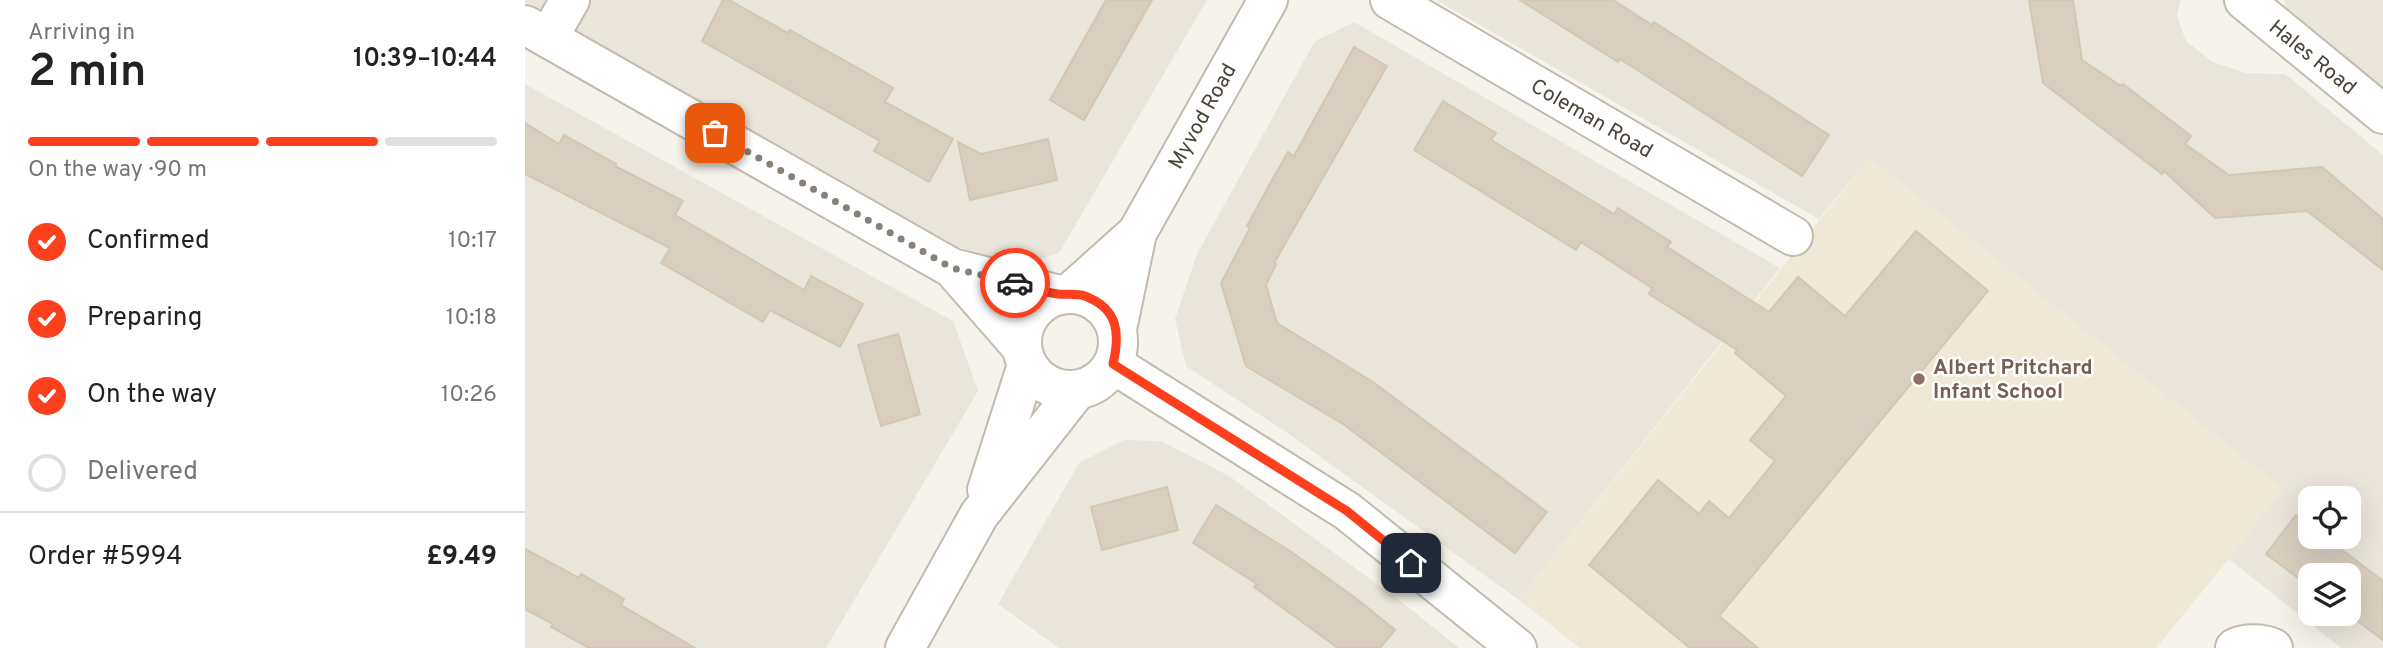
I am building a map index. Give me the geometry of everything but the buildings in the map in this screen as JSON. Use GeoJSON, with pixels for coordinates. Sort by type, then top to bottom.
{"type":"FeatureCollection","features":[{"type":"Feature","properties":{"kind":"street"},"geometry":{"type":"LineString","coordinates":[[570,0],[537,32],[952,268],[1065,294],[1085,296],[1103,306],[1115,346],[1103,377],[1092,385],[1077,390],[1061,390],[1042,382],[1025,357],[952,268]]}},
{"type":"Feature","properties":{"kind":"street","name":"Myvod Road"},"geometry":{"type":"LineString","coordinates":[[1115,346],[1137,233],[1268,0]]}},
{"type":"Feature","properties":{"kind":"street","name":"Coleman Road"},"geometry":{"type":"LineString","coordinates":[[1390,0],[1793,236]]}},
{"type":"Feature","properties":{"kind":"street","name":"Hales Road"},"geometry":{"type":"LineString","coordinates":[[2244,0],[2383,114]]}},
{"type":"Feature","properties":{"kind":"street","name":"Myvod Road"},"geometry":{"type":"LineString","coordinates":[[1065,294],[1137,233]]}},
{"type":"Feature","properties":{"kind":"street"},"geometry":{"type":"LineString","coordinates":[[979,515],[1025,357],[1023,329],[1038,306],[1065,294]]}},
{"type":"Feature","properties":{"kind":"street"},"geometry":{"type":"LineString","coordinates":[[1115,346],[1347,511],[1517,648]]}},
{"type":"Feature","properties":{"kind":"street"},"geometry":{"type":"LineString","coordinates":[[905,646],[979,515],[1077,390]]}},
{"type":"Feature","properties":{"kind":"street"},"geometry":{"type":"LineString","coordinates":[[2235,648],[2265,645],[2273,648]]}},
{"type":"Feature","properties":{"kind":"shaded area"},"geometry":{"type":"Polygon","coordinates":[[[525,0],[1207,0],[1059,253],[1016,267],[946,243],[525,0]]]}},
{"type":"Feature","properties":{"kind":"shaded area"},"geometry":{"type":"Polygon","coordinates":[[[1436,0],[2180,0],[2177,16],[2186,41],[2213,62],[2246,73],[2285,74],[2383,155],[2383,648],[2341,648],[2313,626],[2361,626],[2361,563],[2298,563],[2298,614],[2229,559],[2282,489],[1869,158],[1819,219],[1436,0]]]}},
{"type":"Feature","properties":{"kind":"shaded area"},"geometry":{"type":"Polygon","coordinates":[[[2284,0],[2383,0],[2383,95],[2288,16],[2284,0]]]}},
{"type":"Feature","properties":{"kind":"shaded area"},"geometry":{"type":"Polygon","coordinates":[[[1354,22],[1780,268],[1519,600],[1286,432],[1186,366],[1175,319],[1197,254],[1315,41],[1354,22]]]}},
{"type":"Feature","properties":{"kind":"shaded area"},"geometry":{"type":"Polygon","coordinates":[[[525,84],[953,321],[978,391],[826,648],[525,648],[525,84]]]}},
{"type":"Feature","properties":{"kind":"shaded area","name":"Albert Pritchard Infant School"},"geometry":{"type":"Polygon","coordinates":[[[1869,158],[2282,489],[2156,648],[1580,648],[1519,600],[1869,158]]]}},
{"type":"Feature","properties":{"kind":"shaded area"},"geometry":{"type":"Polygon","coordinates":[[[1124,440],[1161,441],[1229,476],[1403,603],[1459,648],[1059,648],[998,604],[1079,463],[1124,440]]]}},
{"type":"Feature","properties":{"kind":"way so far"},"geometry":{"type":"LineString","coordinates":[[715,133],[952,268],[1015,283]]}},
{"type":"Feature","properties":{"kind":"place","name":"Albert Pritchard Infant School"},"geometry":{"type":"Point","coordinates":[1919,379]}},
{"type":"Feature","properties":{"kind":"route"},"geometry":{"type":"LineString","coordinates":[[1015,283],[1060,295],[1070,293],[1085,296],[1103,306],[1114,320],[1117,329],[1118,341],[1113,364],[1347,511],[1411,563]]}}]}
